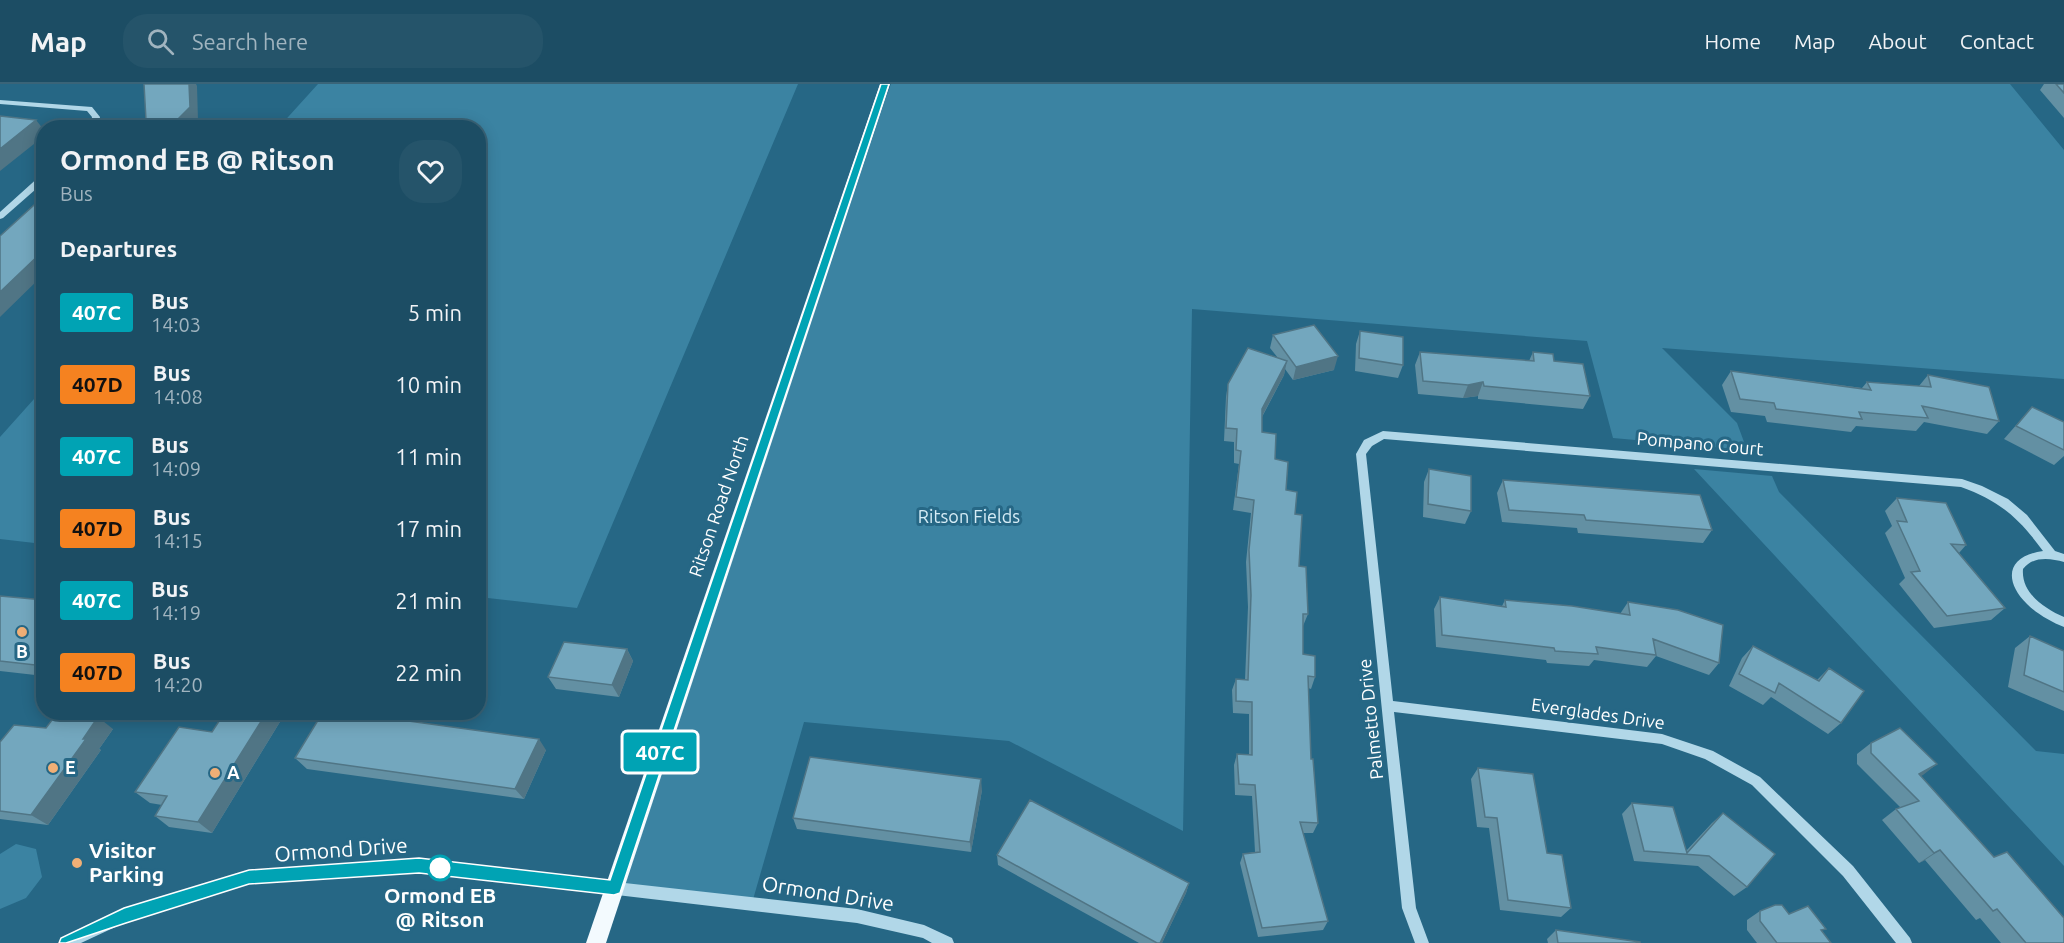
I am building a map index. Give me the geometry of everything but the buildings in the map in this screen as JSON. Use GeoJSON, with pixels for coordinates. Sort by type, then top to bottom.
{"type":"FeatureCollection","features":[{"type":"Feature","properties":{"kind":"main road","name":"Ritson Road North"},"geometry":{"type":"LineString","coordinates":[[596,943],[885,84]]}},
{"type":"Feature","properties":{"kind":"street"},"geometry":{"type":"LineString","coordinates":[[0,102],[89,109],[96,117],[95,120]]}},
{"type":"Feature","properties":{"kind":"street"},"geometry":{"type":"LineString","coordinates":[[0,216],[36,184]]}},
{"type":"Feature","properties":{"kind":"street","name":"Pompano Court"},"geometry":{"type":"LineString","coordinates":[[1365,489],[1361,454],[1368,443],[1383,435],[1934,480],[1962,483],[1984,490],[2009,504],[2025,518],[2051,554]]}},
{"type":"Feature","properties":{"kind":"street","name":"Palmetto Drive"},"geometry":{"type":"LineString","coordinates":[[1365,489],[1409,908],[1422,943]]}},
{"type":"Feature","properties":{"kind":"street"},"geometry":{"type":"LineString","coordinates":[[2064,558],[2051,554],[2026,559],[2019,565],[2017,575],[2020,587],[2029,599],[2042,610],[2064,622]]}},
{"type":"Feature","properties":{"kind":"street","name":"Everglades Drive"},"geometry":{"type":"LineString","coordinates":[[1387,706],[1662,739],[1709,755],[1756,781],[1848,871],[1905,943]]}},
{"type":"Feature","properties":{"kind":"street","name":"Ormond Drive"},"geometry":{"type":"LineString","coordinates":[[66,943],[124,916],[249,877],[419,866],[857,916],[924,932],[947,943]]}},
{"type":"Feature","properties":{"kind":"green space"},"geometry":{"type":"Polygon","coordinates":[[[318,84],[798,84],[577,608],[486,598],[486,120],[285,120],[318,84]]]}},
{"type":"Feature","properties":{"kind":"green space","name":"Ritson Fields"},"geometry":{"type":"Polygon","coordinates":[[[891,84],[2010,84],[2064,150],[2064,379],[1662,348],[1737,423],[1747,450],[1613,438],[1587,341],[1192,309],[1183,831],[1009,741],[804,722],[752,903],[614,887],[843,208],[891,84]]]}},
{"type":"Feature","properties":{"kind":"green space"},"geometry":{"type":"Polygon","coordinates":[[[36,397],[36,543],[0,539],[0,437],[36,397]]]}},
{"type":"Feature","properties":{"kind":"green space"},"geometry":{"type":"Polygon","coordinates":[[[1694,469],[1772,476],[1779,492],[2036,751],[2064,754],[2064,866],[1694,469]]]}},
{"type":"Feature","properties":{"kind":"green space"},"geometry":{"type":"Polygon","coordinates":[[[16,844],[36,849],[42,877],[26,898],[0,909],[0,854],[16,844]]]}},
{"type":"Feature","properties":{"kind":"bus line","name":"407C"},"geometry":{"type":"LineString","coordinates":[[66,943],[124,916],[249,877],[419,866],[614,887],[885,84]]}},
{"type":"Feature","properties":{"kind":"place","name":"B"},"geometry":{"type":"Point","coordinates":[22,632]}},
{"type":"Feature","properties":{"kind":"place","name":"E"},"geometry":{"type":"Point","coordinates":[53,768]}},
{"type":"Feature","properties":{"kind":"place","name":"A"},"geometry":{"type":"Point","coordinates":[215,773]}},
{"type":"Feature","properties":{"kind":"place","name":"Visitor Parking"},"geometry":{"type":"Point","coordinates":[77,863]}},
{"type":"Feature","properties":{"kind":"place","name":"Ormond EB @ Ritson"},"geometry":{"type":"Point","coordinates":[440,868]}}]}
